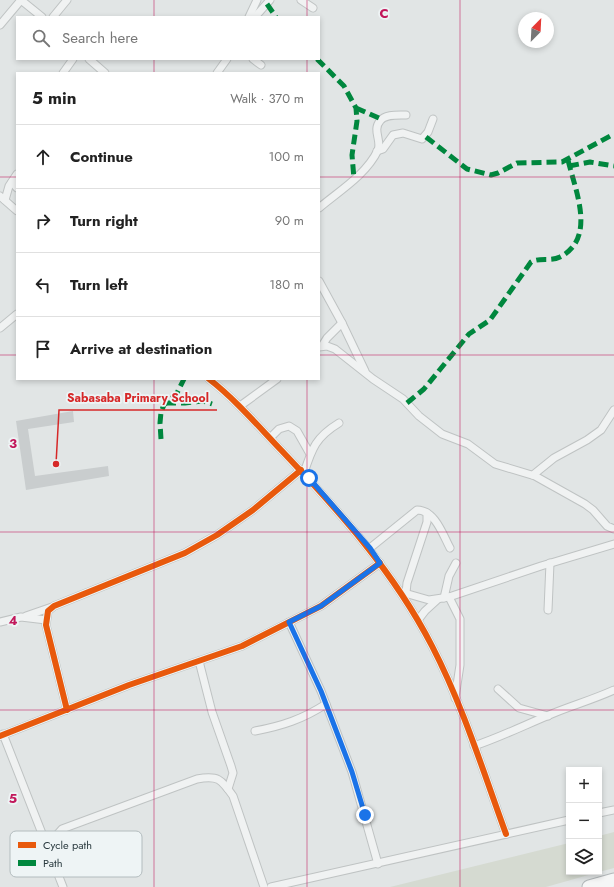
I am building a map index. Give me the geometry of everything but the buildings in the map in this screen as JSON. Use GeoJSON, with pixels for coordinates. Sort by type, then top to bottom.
{"type":"FeatureCollection","features":[{"type":"Feature","properties":{"kind":"highway"},"geometry":{"type":"LineString","coordinates":[[589,887],[614,880]]}},
{"type":"Feature","properties":{"kind":"street"},"geometry":{"type":"LineString","coordinates":[[0,25],[21,0],[41,16]]}},
{"type":"Feature","properties":{"kind":"street"},"geometry":{"type":"LineString","coordinates":[[54,16],[67,0]]}},
{"type":"Feature","properties":{"kind":"street"},"geometry":{"type":"LineString","coordinates":[[249,16],[257,0]]}},
{"type":"Feature","properties":{"kind":"street"},"geometry":{"type":"LineString","coordinates":[[256,16],[270,0]]}},
{"type":"Feature","properties":{"kind":"street"},"geometry":{"type":"LineString","coordinates":[[301,0],[313,8]]}},
{"type":"Feature","properties":{"kind":"street"},"geometry":{"type":"LineString","coordinates":[[65,72],[72,60]]}},
{"type":"Feature","properties":{"kind":"street"},"geometry":{"type":"LineString","coordinates":[[90,60],[104,72]]}},
{"type":"Feature","properties":{"kind":"street"},"geometry":{"type":"LineString","coordinates":[[218,72],[226,60]]}},
{"type":"Feature","properties":{"kind":"street"},"geometry":{"type":"LineString","coordinates":[[254,60],[261,65]]}},
{"type":"Feature","properties":{"kind":"street"},"geometry":{"type":"LineString","coordinates":[[320,207],[361,173],[372,161],[380,144],[377,133],[378,124],[381,119],[385,117],[406,115]]}},
{"type":"Feature","properties":{"kind":"street"},"geometry":{"type":"LineString","coordinates":[[377,151],[383,149],[393,135],[403,133],[422,139],[428,132],[433,119]]}},
{"type":"Feature","properties":{"kind":"street"},"geometry":{"type":"LineString","coordinates":[[16,176],[2,199],[16,210]]}},
{"type":"Feature","properties":{"kind":"street"},"geometry":{"type":"LineString","coordinates":[[12,182],[16,187]]}},
{"type":"Feature","properties":{"kind":"street"},"geometry":{"type":"LineString","coordinates":[[320,283],[342,322],[366,373]]}},
{"type":"Feature","properties":{"kind":"street"},"geometry":{"type":"LineString","coordinates":[[0,328],[16,315]]}},
{"type":"Feature","properties":{"kind":"street"},"geometry":{"type":"LineString","coordinates":[[342,322],[321,347],[335,349],[403,399],[419,416],[442,434],[468,444],[495,464],[533,475],[585,504],[593,510],[607,526],[614,529]]}},
{"type":"Feature","properties":{"kind":"street"},"geometry":{"type":"LineString","coordinates":[[210,380],[240,406],[302,472],[370,548],[380,563],[404,592],[433,646],[455,698],[506,834]]}},
{"type":"Feature","properties":{"kind":"street"},"geometry":{"type":"LineString","coordinates":[[240,406],[276,380]]}},
{"type":"Feature","properties":{"kind":"street"},"geometry":{"type":"LineString","coordinates":[[533,475],[554,458],[587,440],[601,430],[614,410]]}},
{"type":"Feature","properties":{"kind":"street"},"geometry":{"type":"LineString","coordinates":[[0,622],[24,618],[53,607],[191,550],[217,535],[253,510],[302,472],[319,438],[339,423]]}},
{"type":"Feature","properties":{"kind":"street"},"geometry":{"type":"LineString","coordinates":[[270,438],[279,429],[288,426],[297,432],[310,454]]}},
{"type":"Feature","properties":{"kind":"street"},"geometry":{"type":"LineString","coordinates":[[370,548],[413,512],[420,510],[427,513],[438,526],[450,548]]}},
{"type":"Feature","properties":{"kind":"street"},"geometry":{"type":"LineString","coordinates":[[404,592],[427,522],[427,513]]}},
{"type":"Feature","properties":{"kind":"street"},"geometry":{"type":"LineString","coordinates":[[404,592],[430,600],[444,598],[550,563],[614,544]]}},
{"type":"Feature","properties":{"kind":"street"},"geometry":{"type":"LineString","coordinates":[[41,831],[1,735],[129,685],[242,646],[321,606],[380,563]]}},
{"type":"Feature","properties":{"kind":"street"},"geometry":{"type":"LineString","coordinates":[[418,620],[424,610],[444,598],[449,576],[456,563]]}},
{"type":"Feature","properties":{"kind":"street"},"geometry":{"type":"LineString","coordinates":[[548,610],[550,563]]}},
{"type":"Feature","properties":{"kind":"street"},"geometry":{"type":"LineString","coordinates":[[444,598],[460,620],[460,665],[455,698]]}},
{"type":"Feature","properties":{"kind":"street"},"geometry":{"type":"LineString","coordinates":[[53,607],[48,611],[46,620],[67,710]]}},
{"type":"Feature","properties":{"kind":"street"},"geometry":{"type":"LineString","coordinates":[[24,618],[46,620]]}},
{"type":"Feature","properties":{"kind":"street"},"geometry":{"type":"LineString","coordinates":[[289,622],[326,704],[352,772],[378,864]]}},
{"type":"Feature","properties":{"kind":"street"},"geometry":{"type":"LineString","coordinates":[[199,661],[212,712],[233,773],[228,789]]}},
{"type":"Feature","properties":{"kind":"street"},"geometry":{"type":"LineString","coordinates":[[498,689],[519,708],[548,716]]}},
{"type":"Feature","properties":{"kind":"street"},"geometry":{"type":"LineString","coordinates":[[474,746],[548,716],[589,702],[614,690]]}},
{"type":"Feature","properties":{"kind":"street"},"geometry":{"type":"LineString","coordinates":[[255,731],[296,721],[326,704]]}},
{"type":"Feature","properties":{"kind":"street"},"geometry":{"type":"LineString","coordinates":[[60,831],[62,829],[197,779],[208,777],[218,778],[233,796],[264,887]]}},
{"type":"Feature","properties":{"kind":"street"},"geometry":{"type":"LineString","coordinates":[[602,812],[614,810]]}},
{"type":"Feature","properties":{"kind":"street"},"geometry":{"type":"LineString","coordinates":[[271,887],[566,821]]}},
{"type":"Feature","properties":{"kind":"street"},"geometry":{"type":"LineString","coordinates":[[59,877],[63,887]]}},
{"type":"Feature","properties":{"kind":"shaded area"},"geometry":{"type":"Polygon","coordinates":[[[614,832],[614,868],[602,871],[602,839],[602,835],[614,832]]]}},
{"type":"Feature","properties":{"kind":"shaded area"},"geometry":{"type":"Polygon","coordinates":[[[566,844],[566,875],[588,875],[546,887],[390,887],[566,844]]]}},
{"type":"Feature","properties":{"kind":"marked path"},"geometry":{"type":"LineString","coordinates":[[267,4],[275,16]]}},
{"type":"Feature","properties":{"kind":"marked path"},"geometry":{"type":"LineString","coordinates":[[318,60],[344,86],[356,108],[357,121],[352,155],[354,179]]}},
{"type":"Feature","properties":{"kind":"marked path"},"geometry":{"type":"LineString","coordinates":[[356,108],[381,119]]}},
{"type":"Feature","properties":{"kind":"marked path"},"geometry":{"type":"LineString","coordinates":[[426,137],[467,169],[491,175],[517,163],[562,162],[614,134]]}},
{"type":"Feature","properties":{"kind":"marked path"},"geometry":{"type":"LineString","coordinates":[[407,403],[424,389],[469,334],[490,320],[531,262],[560,257],[571,249],[578,238],[581,226],[578,199],[568,160]]}},
{"type":"Feature","properties":{"kind":"marked path"},"geometry":{"type":"LineString","coordinates":[[569,166],[590,162],[614,166]]}},
{"type":"Feature","properties":{"kind":"marked path"},"geometry":{"type":"LineString","coordinates":[[161,439],[161,412],[164,405],[177,393],[184,380]]}},
{"type":"Feature","properties":{"kind":"marked path"},"geometry":{"type":"LineString","coordinates":[[166,403],[203,401],[212,404]]}},
{"type":"Feature","properties":{"kind":"cycle path"},"geometry":{"type":"LineString","coordinates":[[210,380],[247,414],[324,496],[364,543],[401,593],[432,646],[443,669],[472,739],[506,834]]}},
{"type":"Feature","properties":{"kind":"cycle path"},"geometry":{"type":"LineString","coordinates":[[67,710],[46,625],[48,611],[54,606],[185,553],[217,535],[253,510],[301,470]]}},
{"type":"Feature","properties":{"kind":"cycle path"},"geometry":{"type":"LineString","coordinates":[[0,736],[129,685],[242,646],[321,606],[380,563]]}},
{"type":"Feature","properties":{"kind":"place","name":"Sabasaba Primary School"},"geometry":{"type":"Point","coordinates":[56,464]}},
{"type":"Feature","properties":{"kind":"route"},"geometry":{"type":"LineString","coordinates":[[309,478],[370,548],[380,563],[321,606],[289,622],[321,691],[352,772],[365,815]]}}]}
